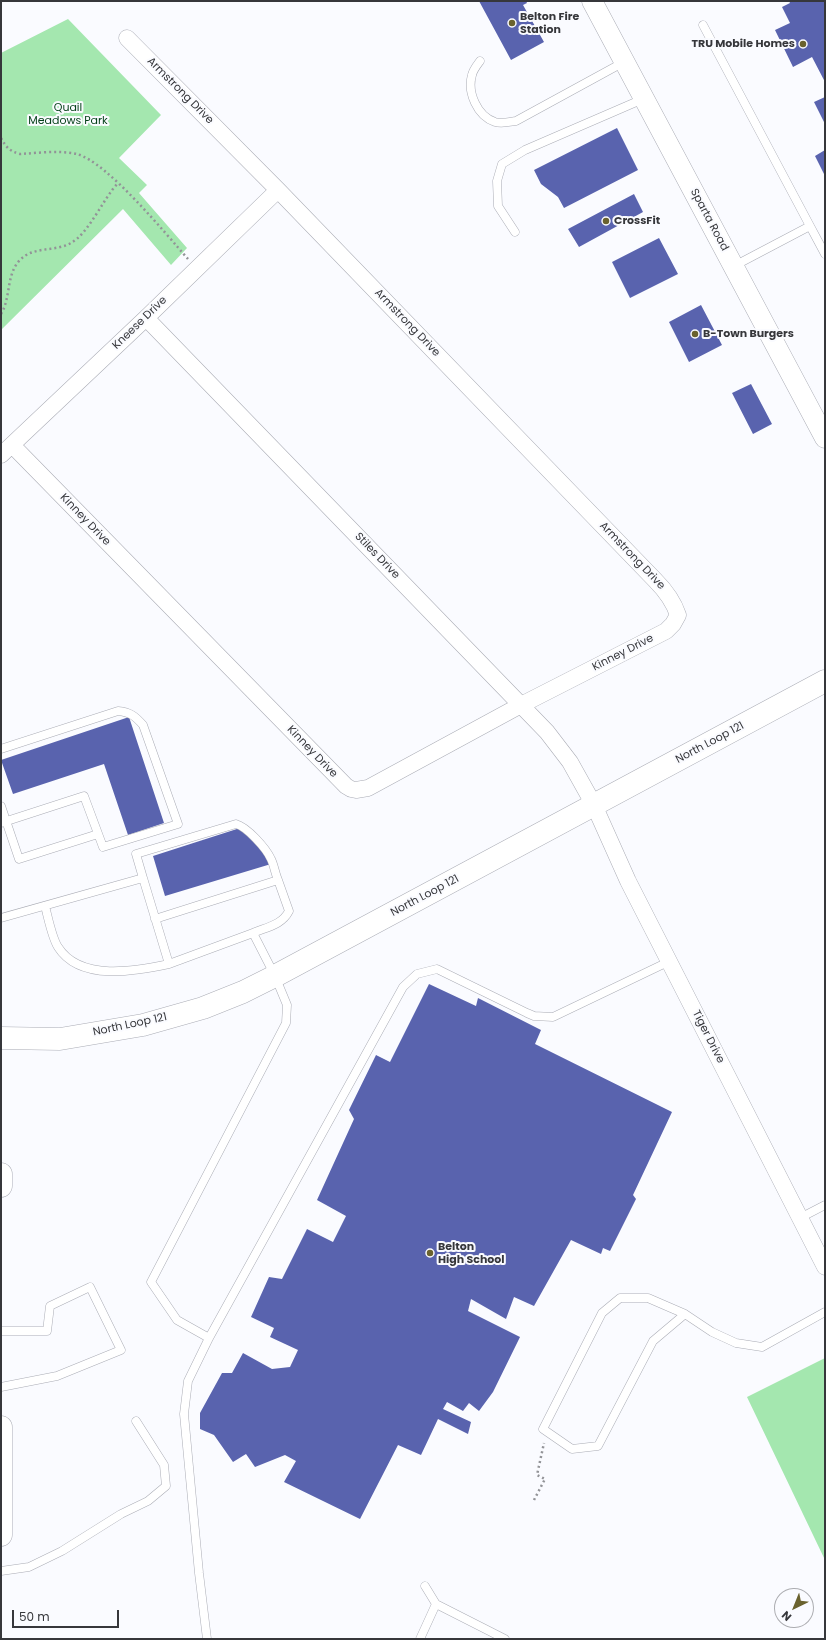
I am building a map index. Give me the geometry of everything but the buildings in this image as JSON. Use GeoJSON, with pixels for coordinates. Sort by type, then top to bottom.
{"type":"FeatureCollection","features":[{"type":"Feature","properties":{"kind":"main road","name":"North Loop 121"},"geometry":{"type":"LineString","coordinates":[[1,1038],[60,1038],[143,1024],[202,1008],[243,992],[825,681]]}},
{"type":"Feature","properties":{"kind":"main road"},"geometry":{"type":"LineString","coordinates":[[1,1174],[1,1186]]}},
{"type":"Feature","properties":{"kind":"main road"},"geometry":{"type":"LineString","coordinates":[[1,1427],[1,1535]]}},
{"type":"Feature","properties":{"kind":"street","name":"Sparta Road"},"geometry":{"type":"LineString","coordinates":[[592,1],[825,438]]}},
{"type":"Feature","properties":{"kind":"street","name":"Armstrong Drive"},"geometry":{"type":"LineString","coordinates":[[127,38],[278,190],[659,584],[674,604],[678,614]]}},
{"type":"Feature","properties":{"kind":"street","name":"Kneese Drive"},"geometry":{"type":"LineString","coordinates":[[7,450],[278,190]]}},
{"type":"Feature","properties":{"kind":"street","name":"Stiles Drive"},"geometry":{"type":"LineString","coordinates":[[146,318],[547,732],[570,762],[594,805]]}},
{"type":"Feature","properties":{"kind":"street","name":"Kinney Drive"},"geometry":{"type":"LineString","coordinates":[[7,450],[346,786],[351,789],[368,788],[521,705],[666,631],[673,624],[678,614]]}},
{"type":"Feature","properties":{"kind":"street","name":"Tiger Drive"},"geometry":{"type":"LineString","coordinates":[[594,805],[628,881],[825,1267]]}},
{"type":"Feature","properties":{"kind":"lane"},"geometry":{"type":"LineString","coordinates":[[703,25],[825,254]]}},
{"type":"Feature","properties":{"kind":"lane"},"geometry":{"type":"LineString","coordinates":[[480,61],[472,74],[470,85],[472,97],[478,108],[485,116],[494,122],[506,123],[516,121],[624,61]]}},
{"type":"Feature","properties":{"kind":"lane"},"geometry":{"type":"LineString","coordinates":[[515,232],[498,206],[497,181],[502,164],[525,150],[644,98]]}},
{"type":"Feature","properties":{"kind":"lane"},"geometry":{"type":"LineString","coordinates":[[733,266],[810,226]]}},
{"type":"Feature","properties":{"kind":"lane"},"geometry":{"type":"LineString","coordinates":[[1,749],[118,712],[127,712],[135,716],[143,725],[178,824],[103,847],[84,796],[4,822]]}},
{"type":"Feature","properties":{"kind":"lane"},"geometry":{"type":"LineString","coordinates":[[1,806],[4,822],[19,859],[98,834]]}},
{"type":"Feature","properties":{"kind":"lane"},"geometry":{"type":"LineString","coordinates":[[45,906],[57,947],[68,958],[81,966],[103,971],[138,970],[169,964],[280,923],[289,911],[271,858],[244,828],[236,824],[136,854],[169,964]]}},
{"type":"Feature","properties":{"kind":"lane"},"geometry":{"type":"LineString","coordinates":[[1,918],[143,878]]}},
{"type":"Feature","properties":{"kind":"lane"},"geometry":{"type":"LineString","coordinates":[[155,919],[278,880]]}},
{"type":"Feature","properties":{"kind":"lane"},"geometry":{"type":"LineString","coordinates":[[209,1338],[177,1320],[151,1282],[286,1023],[287,1005],[275,976],[253,933]]}},
{"type":"Feature","properties":{"kind":"lane"},"geometry":{"type":"LineString","coordinates":[[207,1639],[199,1573],[184,1414],[188,1381],[209,1338],[403,986],[417,974],[437,969],[527,1013],[541,1017],[553,1017],[670,961]]}},
{"type":"Feature","properties":{"kind":"lane"},"geometry":{"type":"LineString","coordinates":[[800,1218],[825,1205]]}},
{"type":"Feature","properties":{"kind":"lane"},"geometry":{"type":"LineString","coordinates":[[1,1331],[47,1331],[50,1306],[90,1287],[121,1350],[57,1376],[1,1387]]}},
{"type":"Feature","properties":{"kind":"lane"},"geometry":{"type":"LineString","coordinates":[[685,1314],[653,1341],[598,1446],[572,1449],[543,1429],[602,1313],[620,1298],[648,1298],[685,1314],[712,1332],[736,1343],[762,1347],[825,1312]]}},
{"type":"Feature","properties":{"kind":"lane"},"geometry":{"type":"LineString","coordinates":[[1,1571],[29,1567],[62,1551],[121,1514],[148,1501],[166,1486],[164,1465],[136,1421]]}},
{"type":"Feature","properties":{"kind":"lane"},"geometry":{"type":"LineString","coordinates":[[425,1586],[436,1604],[505,1639]]}},
{"type":"Feature","properties":{"kind":"lane"},"geometry":{"type":"LineString","coordinates":[[420,1639],[436,1604]]}},
{"type":"Feature","properties":{"kind":"path"},"geometry":{"type":"LineString","coordinates":[[1,138],[6,147],[12,152],[20,154],[65,152],[79,155],[92,161],[118,183],[144,209],[196,268]]}},
{"type":"Feature","properties":{"kind":"path"},"geometry":{"type":"LineString","coordinates":[[1,314],[5,308],[12,272],[20,260],[27,254],[36,251],[55,249],[72,242],[86,228],[110,191],[118,183]]}},
{"type":"Feature","properties":{"kind":"path"},"geometry":{"type":"LineString","coordinates":[[534,1500],[545,1479],[537,1475],[544,1445],[543,1429]]}},
{"type":"Feature","properties":{"kind":"green space","name":"Quail Meadows Park"},"geometry":{"type":"Polygon","coordinates":[[[68,19],[161,115],[119,158],[147,185],[139,193],[187,248],[171,265],[123,209],[1,330],[1,53],[68,19]]]}},
{"type":"Feature","properties":{"kind":"green space"},"geometry":{"type":"Polygon","coordinates":[[[825,1358],[825,1560],[747,1397],[825,1358]]]}},
{"type":"Feature","properties":{"kind":"place","name":"Belton Fire Station"},"geometry":{"type":"Point","coordinates":[512,23]}},
{"type":"Feature","properties":{"kind":"place","name":"TRU Mobile Homes"},"geometry":{"type":"Point","coordinates":[803,44]}},
{"type":"Feature","properties":{"kind":"place","name":"CrossFit"},"geometry":{"type":"Point","coordinates":[606,221]}},
{"type":"Feature","properties":{"kind":"place","name":"B-Town Burgers"},"geometry":{"type":"Point","coordinates":[695,334]}},
{"type":"Feature","properties":{"kind":"place","name":"Belton High School"},"geometry":{"type":"Point","coordinates":[430,1253]}}]}
